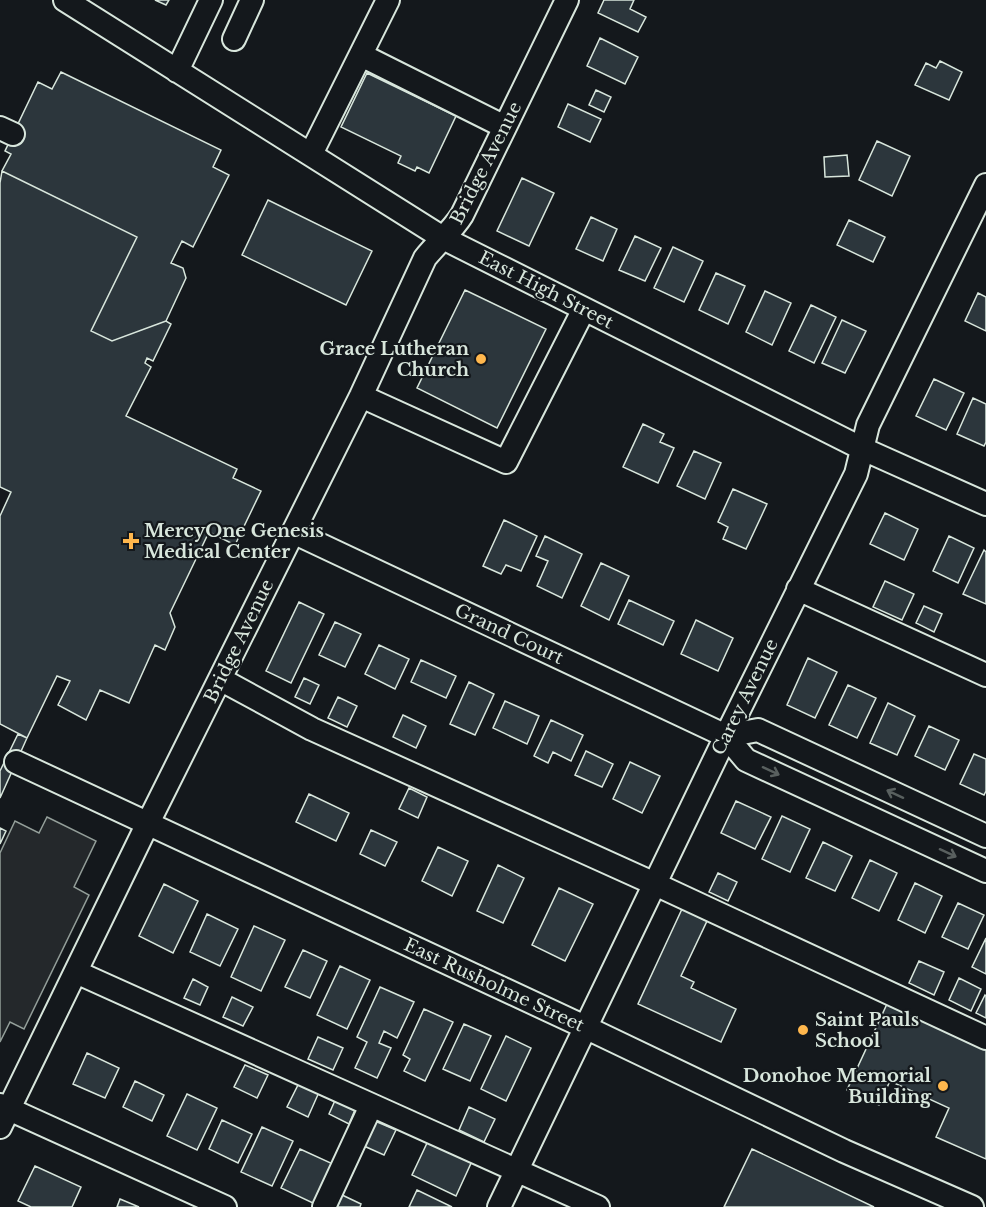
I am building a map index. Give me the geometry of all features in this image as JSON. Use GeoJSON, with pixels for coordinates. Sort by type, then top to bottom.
{"type":"FeatureCollection","features":[{"type":"Feature","properties":{"kind":"street","name":"East High Street"},"geometry":{"type":"LineString","coordinates":[[66,0],[443,238],[863,449],[986,504]]}},
{"type":"Feature","properties":{"kind":"street"},"geometry":{"type":"LineString","coordinates":[[177,71],[211,0]]}},
{"type":"Feature","properties":{"kind":"street"},"geometry":{"type":"LineString","coordinates":[[234,39],[252,0]]}},
{"type":"Feature","properties":{"kind":"street"},"geometry":{"type":"LineString","coordinates":[[311,154],[388,0]]}},
{"type":"Feature","properties":{"kind":"street","name":"Bridge Avenue"},"geometry":{"type":"LineString","coordinates":[[3,1114],[76,972],[361,396],[425,258],[455,227],[462,215],[567,0]]}},
{"type":"Feature","properties":{"kind":"street"},"geometry":{"type":"LineString","coordinates":[[361,55],[505,127]]}},
{"type":"Feature","properties":{"kind":"street","name":"Carey Avenue"},"geometry":{"type":"LineString","coordinates":[[499,1207],[726,736],[856,474],[868,425],[986,185]]}},
{"type":"Feature","properties":{"kind":"street"},"geometry":{"type":"LineString","coordinates":[[361,396],[506,462],[584,309]]}},
{"type":"Feature","properties":{"kind":"street","name":"Grand Court"},"geometry":{"type":"LineString","coordinates":[[293,532],[726,736],[746,760],[986,871]]}},
{"type":"Feature","properties":{"kind":"street"},"geometry":{"type":"LineString","coordinates":[[798,589],[986,675]]}},
{"type":"Feature","properties":{"kind":"street"},"geometry":{"type":"LineString","coordinates":[[220,680],[312,729],[655,884],[986,1038]]}},
{"type":"Feature","properties":{"kind":"street"},"geometry":{"type":"LineString","coordinates":[[726,736],[758,730],[986,837]]}},
{"type":"Feature","properties":{"kind":"street","name":"East Rusholme Street"},"geometry":{"type":"LineString","coordinates":[[8,758],[587,1028],[844,1151],[972,1207]]}},
{"type":"Feature","properties":{"kind":"street"},"geometry":{"type":"LineString","coordinates":[[76,972],[598,1207]]}},
{"type":"Feature","properties":{"kind":"street"},"geometry":{"type":"LineString","coordinates":[[324,1207],[371,1106]]}},
{"type":"Feature","properties":{"kind":"street"},"geometry":{"type":"LineString","coordinates":[[3,1114],[225,1207]]}},
{"type":"Feature","properties":{"kind":"shaded area"},"geometry":{"type":"Polygon","coordinates":[[[47,817],[96,841],[74,887],[89,895],[24,1029],[10,1022],[0,1042],[0,853],[15,821],[39,833],[47,817]]]}},
{"type":"Feature","properties":{"kind":"building"},"geometry":{"type":"Polygon","coordinates":[[[155,0],[169,0],[166,5],[155,0]]]}},
{"type":"Feature","properties":{"kind":"building"},"geometry":{"type":"Polygon","coordinates":[[[604,0],[634,0],[630,9],[646,17],[638,32],[598,13],[604,0]]]}},
{"type":"Feature","properties":{"kind":"building"},"geometry":{"type":"Polygon","coordinates":[[[600,38],[638,57],[625,84],[587,66],[600,38]]]}},
{"type":"Feature","properties":{"kind":"building"},"geometry":{"type":"Polygon","coordinates":[[[940,61],[962,72],[949,100],[915,85],[926,63],[936,68],[940,61]]]}},
{"type":"Feature","properties":{"kind":"building"},"geometry":{"type":"Polygon","coordinates":[[[61,72],[221,150],[213,167],[229,175],[193,247],[182,241],[171,263],[183,268],[186,278],[166,321],[112,341],[91,331],[137,237],[2,171],[11,154],[5,151],[38,82],[52,89],[61,72]]]}},
{"type":"Feature","properties":{"kind":"building"},"geometry":{"type":"Polygon","coordinates":[[[367,73],[456,116],[429,173],[417,167],[415,171],[398,163],[401,156],[341,127],[367,73]]]}},
{"type":"Feature","properties":{"kind":"building"},"geometry":{"type":"Polygon","coordinates":[[[596,90],[611,97],[604,112],[589,105],[596,90]]]}},
{"type":"Feature","properties":{"kind":"building"},"geometry":{"type":"Polygon","coordinates":[[[568,104],[601,119],[590,142],[558,127],[568,104]]]}},
{"type":"Feature","properties":{"kind":"building"},"geometry":{"type":"Polygon","coordinates":[[[877,141],[910,156],[892,196],[859,180],[877,141]]]}},
{"type":"Feature","properties":{"kind":"building"},"geometry":{"type":"Polygon","coordinates":[[[847,155],[849,176],[825,177],[824,157],[847,155]]]}},
{"type":"Feature","properties":{"kind":"building"},"geometry":{"type":"Polygon","coordinates":[[[2,171],[137,237],[91,331],[112,341],[166,321],[171,324],[153,361],[147,358],[145,363],[151,367],[126,416],[237,469],[233,478],[261,491],[235,545],[209,532],[170,613],[175,627],[165,650],[155,645],[129,703],[100,690],[86,720],[58,705],[70,681],[57,676],[27,738],[0,724],[0,516],[11,492],[0,487],[0,183],[2,171]]]}},
{"type":"Feature","properties":{"kind":"building"},"geometry":{"type":"Polygon","coordinates":[[[522,178],[554,193],[529,246],[497,231],[522,178]]]}},
{"type":"Feature","properties":{"kind":"building"},"geometry":{"type":"Polygon","coordinates":[[[268,200],[372,251],[346,305],[242,255],[268,200]]]}},
{"type":"Feature","properties":{"kind":"building"},"geometry":{"type":"Polygon","coordinates":[[[591,217],[617,229],[603,261],[576,249],[591,217]]]}},
{"type":"Feature","properties":{"kind":"building"},"geometry":{"type":"Polygon","coordinates":[[[849,220],[885,237],[873,262],[837,245],[849,220]]]}},
{"type":"Feature","properties":{"kind":"building"},"geometry":{"type":"Polygon","coordinates":[[[635,236],[661,248],[645,281],[619,270],[635,236]]]}},
{"type":"Feature","properties":{"kind":"building"},"geometry":{"type":"Polygon","coordinates":[[[673,247],[703,261],[684,302],[654,288],[673,247]]]}},
{"type":"Feature","properties":{"kind":"building"},"geometry":{"type":"Polygon","coordinates":[[[716,273],[745,286],[728,324],[699,310],[716,273]]]}},
{"type":"Feature","properties":{"kind":"building","name":"Grace Lutheran Church"},"geometry":{"type":"Polygon","coordinates":[[[465,290],[546,329],[497,428],[417,388],[465,290]]]}},
{"type":"Feature","properties":{"kind":"building"},"geometry":{"type":"Polygon","coordinates":[[[765,291],[791,303],[772,345],[746,332],[765,291]]]}},
{"type":"Feature","properties":{"kind":"building"},"geometry":{"type":"Polygon","coordinates":[[[978,293],[986,297],[986,331],[965,321],[978,293]]]}},
{"type":"Feature","properties":{"kind":"building"},"geometry":{"type":"Polygon","coordinates":[[[811,305],[836,317],[814,363],[789,351],[811,305]]]}},
{"type":"Feature","properties":{"kind":"building"},"geometry":{"type":"Polygon","coordinates":[[[842,320],[866,331],[845,373],[822,363],[842,320]]]}},
{"type":"Feature","properties":{"kind":"building"},"geometry":{"type":"Polygon","coordinates":[[[934,379],[964,393],[946,430],[916,416],[934,379]]]}},
{"type":"Feature","properties":{"kind":"building"},"geometry":{"type":"Polygon","coordinates":[[[973,398],[986,404],[986,442],[984,446],[957,434],[973,398]]]}},
{"type":"Feature","properties":{"kind":"building"},"geometry":{"type":"Polygon","coordinates":[[[643,424],[664,434],[660,442],[674,448],[658,483],[623,467],[643,424]]]}},
{"type":"Feature","properties":{"kind":"building"},"geometry":{"type":"Polygon","coordinates":[[[694,451],[721,463],[705,499],[677,486],[694,451]]]}},
{"type":"Feature","properties":{"kind":"building"},"geometry":{"type":"Polygon","coordinates":[[[733,489],[767,504],[746,549],[723,539],[728,527],[718,522],[733,489]]]}},
{"type":"Feature","properties":{"kind":"building"},"geometry":{"type":"Polygon","coordinates":[[[885,513],[918,529],[904,560],[870,544],[885,513]]]}},
{"type":"Feature","properties":{"kind":"building"},"geometry":{"type":"Polygon","coordinates":[[[504,520],[537,536],[521,571],[506,565],[501,574],[483,566],[504,520]]]}},
{"type":"Feature","properties":{"kind":"building"},"geometry":{"type":"Polygon","coordinates":[[[545,536],[582,554],[562,598],[537,586],[548,561],[536,556],[545,536]]]}},
{"type":"Feature","properties":{"kind":"building"},"geometry":{"type":"Polygon","coordinates":[[[949,536],[974,548],[958,583],[933,571],[949,536]]]}},
{"type":"Feature","properties":{"kind":"building"},"geometry":{"type":"Polygon","coordinates":[[[984,550],[986,552],[986,604],[963,594],[984,550]]]}},
{"type":"Feature","properties":{"kind":"building"},"geometry":{"type":"Polygon","coordinates":[[[601,563],[629,576],[609,620],[581,606],[601,563]]]}},
{"type":"Feature","properties":{"kind":"building"},"geometry":{"type":"Polygon","coordinates":[[[885,581],[914,594],[902,620],[873,607],[885,581]]]}},
{"type":"Feature","properties":{"kind":"building"},"geometry":{"type":"Polygon","coordinates":[[[629,600],[674,621],[663,645],[618,624],[629,600]]]}},
{"type":"Feature","properties":{"kind":"building"},"geometry":{"type":"Polygon","coordinates":[[[299,602],[324,614],[291,683],[266,671],[299,602]]]}},
{"type":"Feature","properties":{"kind":"building"},"geometry":{"type":"Polygon","coordinates":[[[924,606],[942,614],[934,632],[916,623],[924,606]]]}},
{"type":"Feature","properties":{"kind":"building"},"geometry":{"type":"Polygon","coordinates":[[[696,620],[733,638],[718,671],[681,654],[696,620]]]}},
{"type":"Feature","properties":{"kind":"building"},"geometry":{"type":"Polygon","coordinates":[[[335,622],[361,634],[345,667],[319,655],[335,622]]]}},
{"type":"Feature","properties":{"kind":"building"},"geometry":{"type":"Polygon","coordinates":[[[379,645],[409,659],[395,689],[365,674],[379,645]]]}},
{"type":"Feature","properties":{"kind":"building"},"geometry":{"type":"Polygon","coordinates":[[[808,658],[837,672],[815,718],[787,705],[808,658]]]}},
{"type":"Feature","properties":{"kind":"building"},"geometry":{"type":"Polygon","coordinates":[[[421,660],[456,676],[446,698],[411,682],[421,660]]]}},
{"type":"Feature","properties":{"kind":"building"},"geometry":{"type":"Polygon","coordinates":[[[304,678],[319,685],[310,704],[295,697],[304,678]]]}},
{"type":"Feature","properties":{"kind":"building"},"geometry":{"type":"Polygon","coordinates":[[[469,682],[494,694],[475,735],[450,724],[469,682]]]}},
{"type":"Feature","properties":{"kind":"building"},"geometry":{"type":"Polygon","coordinates":[[[848,685],[876,698],[857,738],[829,725],[848,685]]]}},
{"type":"Feature","properties":{"kind":"building"},"geometry":{"type":"Polygon","coordinates":[[[338,697],[357,706],[347,727],[328,718],[338,697]]]}},
{"type":"Feature","properties":{"kind":"building"},"geometry":{"type":"Polygon","coordinates":[[[505,701],[539,716],[527,744],[493,728],[505,701]]]}},
{"type":"Feature","properties":{"kind":"building"},"geometry":{"type":"Polygon","coordinates":[[[888,703],[915,716],[897,755],[870,743],[888,703]]]}},
{"type":"Feature","properties":{"kind":"building"},"geometry":{"type":"Polygon","coordinates":[[[403,715],[426,726],[416,748],[393,737],[403,715]]]}},
{"type":"Feature","properties":{"kind":"building"},"geometry":{"type":"Polygon","coordinates":[[[551,720],[583,735],[571,761],[553,752],[548,763],[534,756],[551,720]]]}},
{"type":"Feature","properties":{"kind":"building"},"geometry":{"type":"Polygon","coordinates":[[[929,726],[959,740],[945,770],[915,756],[929,726]]]}},
{"type":"Feature","properties":{"kind":"building"},"geometry":{"type":"Polygon","coordinates":[[[18,734],[27,738],[0,798],[0,771],[18,734]]]}},
{"type":"Feature","properties":{"kind":"building"},"geometry":{"type":"Polygon","coordinates":[[[586,751],[613,764],[602,787],[575,775],[586,751]]]}},
{"type":"Feature","properties":{"kind":"building"},"geometry":{"type":"Polygon","coordinates":[[[974,754],[986,759],[984,795],[960,784],[974,754]]]}},
{"type":"Feature","properties":{"kind":"building"},"geometry":{"type":"Polygon","coordinates":[[[630,762],[660,776],[642,813],[613,799],[630,762]]]}},
{"type":"Feature","properties":{"kind":"building"},"geometry":{"type":"Polygon","coordinates":[[[409,788],[427,797],[418,818],[399,809],[409,788]]]}},
{"type":"Feature","properties":{"kind":"building"},"geometry":{"type":"Polygon","coordinates":[[[309,794],[349,813],[336,841],[296,822],[309,794]]]}},
{"type":"Feature","properties":{"kind":"building"},"geometry":{"type":"Polygon","coordinates":[[[736,801],[771,817],[755,849],[721,833],[736,801]]]}},
{"type":"Feature","properties":{"kind":"building"},"geometry":{"type":"Polygon","coordinates":[[[782,816],[810,829],[790,872],[762,859],[782,816]]]}},
{"type":"Feature","properties":{"kind":"building"},"geometry":{"type":"Polygon","coordinates":[[[0,828],[6,831],[0,844],[0,828]]]}},
{"type":"Feature","properties":{"kind":"building"},"geometry":{"type":"Polygon","coordinates":[[[371,830],[397,842],[385,866],[360,854],[371,830]]]}},
{"type":"Feature","properties":{"kind":"building"},"geometry":{"type":"Polygon","coordinates":[[[823,842],[852,856],[835,891],[806,878],[823,842]]]}},
{"type":"Feature","properties":{"kind":"building"},"geometry":{"type":"Polygon","coordinates":[[[438,847],[468,861],[452,896],[422,881],[438,847]]]}},
{"type":"Feature","properties":{"kind":"building"},"geometry":{"type":"Polygon","coordinates":[[[870,860],[897,873],[879,911],[852,898],[870,860]]]}},
{"type":"Feature","properties":{"kind":"building"},"geometry":{"type":"Polygon","coordinates":[[[498,865],[524,878],[503,923],[477,911],[498,865]]]}},
{"type":"Feature","properties":{"kind":"building"},"geometry":{"type":"Polygon","coordinates":[[[718,873],[737,882],[728,901],[709,892],[718,873]]]}},
{"type":"Feature","properties":{"kind":"building"},"geometry":{"type":"Polygon","coordinates":[[[915,883],[942,896],[925,933],[898,920],[915,883]]]}},
{"type":"Feature","properties":{"kind":"building"},"geometry":{"type":"Polygon","coordinates":[[[164,884],[198,901],[173,953],[139,936],[164,884]]]}},
{"type":"Feature","properties":{"kind":"building"},"geometry":{"type":"Polygon","coordinates":[[[559,888],[593,904],[565,961],[532,945],[559,888]]]}},
{"type":"Feature","properties":{"kind":"building"},"geometry":{"type":"Polygon","coordinates":[[[958,903],[984,915],[968,949],[942,937],[958,903]]]}},
{"type":"Feature","properties":{"kind":"building"},"geometry":{"type":"Polygon","coordinates":[[[682,909],[707,921],[681,976],[694,982],[691,988],[736,1009],[721,1042],[638,1004],[682,909]]]}},
{"type":"Feature","properties":{"kind":"building"},"geometry":{"type":"Polygon","coordinates":[[[207,914],[238,929],[220,966],[190,952],[207,914]]]}},
{"type":"Feature","properties":{"kind":"building"},"geometry":{"type":"Polygon","coordinates":[[[254,926],[285,940],[261,991],[231,977],[254,926]]]}},
{"type":"Feature","properties":{"kind":"building"},"geometry":{"type":"Polygon","coordinates":[[[986,938],[986,974],[972,967],[986,938]]]}},
{"type":"Feature","properties":{"kind":"building"},"geometry":{"type":"Polygon","coordinates":[[[303,950],[327,961],[310,998],[285,987],[303,950]]]}},
{"type":"Feature","properties":{"kind":"building"},"geometry":{"type":"Polygon","coordinates":[[[919,961],[944,972],[934,995],[909,983],[919,961]]]}},
{"type":"Feature","properties":{"kind":"building"},"geometry":{"type":"Polygon","coordinates":[[[340,966],[370,980],[347,1029],[317,1015],[340,966]]]}},
{"type":"Feature","properties":{"kind":"building"},"geometry":{"type":"Polygon","coordinates":[[[959,978],[981,989],[971,1011],[949,1000],[959,978]]]}},
{"type":"Feature","properties":{"kind":"building"},"geometry":{"type":"Polygon","coordinates":[[[193,979],[208,987],[200,1005],[184,998],[193,979]]]}},
{"type":"Feature","properties":{"kind":"building"},"geometry":{"type":"Polygon","coordinates":[[[380,987],[414,1002],[397,1038],[384,1031],[379,1043],[391,1048],[377,1078],[355,1068],[367,1042],[357,1037],[380,987]]]}},
{"type":"Feature","properties":{"kind":"building"},"geometry":{"type":"Polygon","coordinates":[[[986,996],[986,1018],[976,1013],[986,996]]]}},
{"type":"Feature","properties":{"kind":"building"},"geometry":{"type":"Polygon","coordinates":[[[232,997],[253,1007],[243,1026],[223,1017],[232,997]]]}},
{"type":"Feature","properties":{"kind":"building","name":"Donohoe Memorial Building"},"geometry":{"type":"Polygon","coordinates":[[[887,1004],[986,1049],[986,1159],[936,1137],[949,1108],[890,1081],[879,1105],[847,1090],[887,1004]]]}},
{"type":"Feature","properties":{"kind":"building"},"geometry":{"type":"Polygon","coordinates":[[[424,1009],[453,1022],[425,1081],[404,1071],[410,1059],[403,1055],[424,1009]]]}},
{"type":"Feature","properties":{"kind":"building"},"geometry":{"type":"Polygon","coordinates":[[[464,1024],[491,1036],[470,1081],[443,1069],[464,1024]]]}},
{"type":"Feature","properties":{"kind":"building"},"geometry":{"type":"Polygon","coordinates":[[[506,1036],[531,1048],[506,1101],[481,1089],[506,1036]]]}},
{"type":"Feature","properties":{"kind":"building"},"geometry":{"type":"Polygon","coordinates":[[[318,1037],[343,1048],[333,1070],[308,1059],[318,1037]]]}},
{"type":"Feature","properties":{"kind":"building"},"geometry":{"type":"Polygon","coordinates":[[[87,1053],[119,1068],[105,1098],[73,1084],[87,1053]]]}},
{"type":"Feature","properties":{"kind":"building"},"geometry":{"type":"Polygon","coordinates":[[[245,1065],[268,1075],[257,1098],[234,1087],[245,1065]]]}},
{"type":"Feature","properties":{"kind":"building"},"geometry":{"type":"Polygon","coordinates":[[[135,1081],[164,1095],[152,1121],[123,1107],[135,1081]]]}},
{"type":"Feature","properties":{"kind":"building"},"geometry":{"type":"Polygon","coordinates":[[[300,1081],[320,1090],[308,1117],[287,1107],[300,1081]]]}},
{"type":"Feature","properties":{"kind":"building"},"geometry":{"type":"Polygon","coordinates":[[[187,1094],[217,1108],[197,1150],[167,1136],[187,1094]]]}},
{"type":"Feature","properties":{"kind":"building"},"geometry":{"type":"Polygon","coordinates":[[[337,1096],[357,1105],[349,1124],[329,1114],[337,1096]]]}},
{"type":"Feature","properties":{"kind":"building"},"geometry":{"type":"Polygon","coordinates":[[[469,1107],[495,1119],[484,1142],[459,1130],[469,1107]]]}},
{"type":"Feature","properties":{"kind":"building"},"geometry":{"type":"Polygon","coordinates":[[[222,1120],[252,1134],[238,1163],[209,1149],[222,1120]]]}},
{"type":"Feature","properties":{"kind":"building"},"geometry":{"type":"Polygon","coordinates":[[[375,1121],[396,1130],[384,1155],[364,1146],[375,1121]]]}},
{"type":"Feature","properties":{"kind":"building"},"geometry":{"type":"Polygon","coordinates":[[[262,1127],[293,1141],[272,1186],[241,1172],[262,1127]]]}},
{"type":"Feature","properties":{"kind":"building"},"geometry":{"type":"Polygon","coordinates":[[[428,1141],[472,1161],[456,1196],[412,1175],[428,1141]]]}},
{"type":"Feature","properties":{"kind":"building"},"geometry":{"type":"Polygon","coordinates":[[[300,1149],[333,1164],[315,1204],[281,1188],[300,1149]]]}},
{"type":"Feature","properties":{"kind":"building"},"geometry":{"type":"Polygon","coordinates":[[[752,1149],[874,1207],[724,1207],[752,1149]]]}},
{"type":"Feature","properties":{"kind":"building"},"geometry":{"type":"Polygon","coordinates":[[[35,1166],[81,1187],[72,1207],[31,1207],[18,1201],[35,1166]]]}},
{"type":"Feature","properties":{"kind":"building"},"geometry":{"type":"Polygon","coordinates":[[[417,1190],[452,1207],[409,1207],[417,1190]]]}},
{"type":"Feature","properties":{"kind":"building"},"geometry":{"type":"Polygon","coordinates":[[[340,1194],[361,1204],[360,1207],[334,1207],[340,1194]]]}},
{"type":"Feature","properties":{"kind":"building"},"geometry":{"type":"Polygon","coordinates":[[[120,1199],[139,1207],[117,1207],[120,1199]]]}},
{"type":"Feature","properties":{"kind":"place","name":"Grace Lutheran Church"},"geometry":{"type":"Point","coordinates":[481,359]}},
{"type":"Feature","properties":{"kind":"place","name":"MercyOne Genesis Medical Center"},"geometry":{"type":"Point","coordinates":[131,541]}},
{"type":"Feature","properties":{"kind":"place","name":"Saint Pauls School"},"geometry":{"type":"Point","coordinates":[803,1030]}},
{"type":"Feature","properties":{"kind":"place","name":"Donohoe Memorial Building"},"geometry":{"type":"Point","coordinates":[943,1086]}}]}
